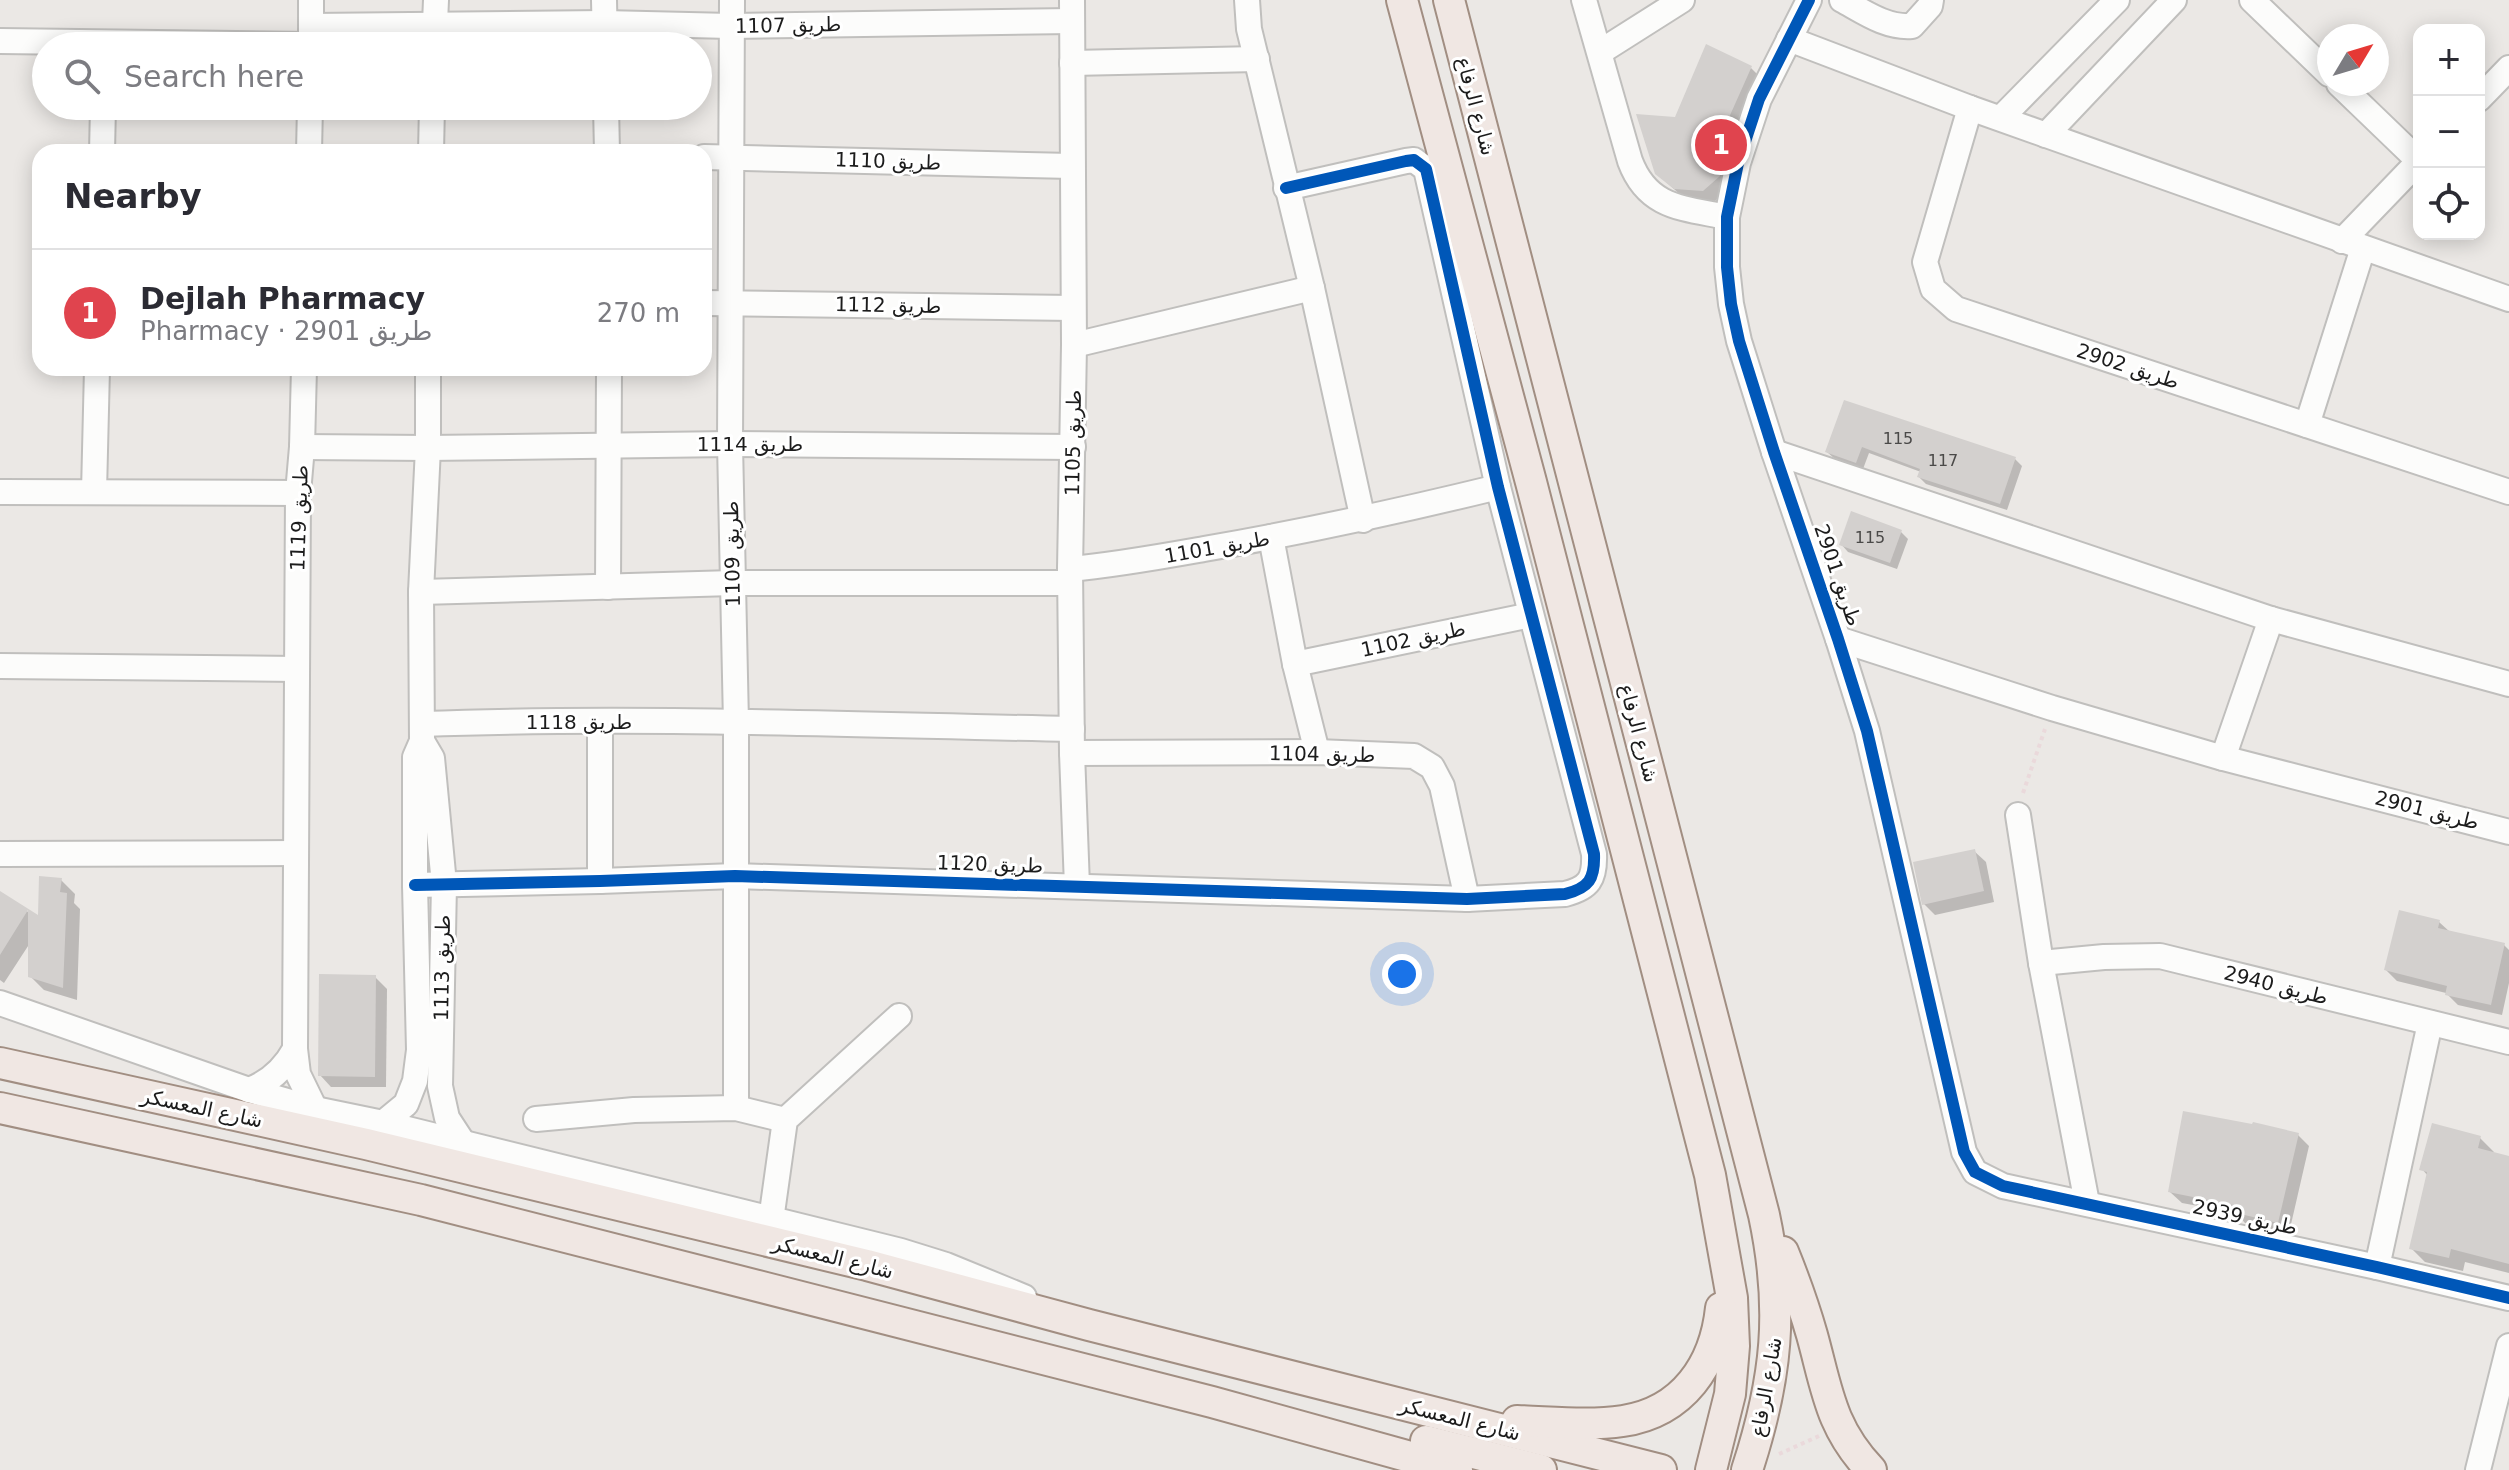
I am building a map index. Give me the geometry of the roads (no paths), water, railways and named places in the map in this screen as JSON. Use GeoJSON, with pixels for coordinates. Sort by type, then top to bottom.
{"type":"FeatureCollection","features":[{"type":"Feature","properties":{"kind":"main road","name":"شارع الرفاع"},"geometry":{"type":"LineString","coordinates":[[1402,0],[1531,482],[1710,1175],[1732,1298],[1734,1346],[1730,1394],[1711,1470]]}},
{"type":"Feature","properties":{"kind":"main road","name":"شارع الرفاع"},"geometry":{"type":"LineString","coordinates":[[1449,0],[1772,1254],[1776,1294],[1772,1374],[1765,1413],[1747,1470]]}},
{"type":"Feature","properties":{"kind":"main road","name":"شارع المعسكر"},"geometry":{"type":"LineString","coordinates":[[0,1063],[397,1151],[867,1265],[1089,1325],[1661,1470]]}},
{"type":"Feature","properties":{"kind":"main road"},"geometry":{"type":"LineString","coordinates":[[7,1114],[421,1200],[1212,1402],[1457,1470]]}},
{"type":"Feature","properties":{"kind":"main road"},"geometry":{"type":"LineString","coordinates":[[1764,1215],[1779,1242],[1802,1303],[1831,1409],[1851,1445],[1871,1470]]}},
{"type":"Feature","properties":{"kind":"main road"},"geometry":{"type":"LineString","coordinates":[[1464,1420],[1610,1423],[1642,1417],[1670,1403],[1703,1369],[1716,1340],[1722,1297],[1723,1250]]}},
{"type":"Feature","properties":{"kind":"main road"},"geometry":{"type":"LineString","coordinates":[[1212,1402],[1264,1400],[1541,1470]]}},
{"type":"Feature","properties":{"kind":"street"},"geometry":{"type":"LineString","coordinates":[[311,0],[311,32]]}},
{"type":"Feature","properties":{"kind":"street","name":"طريق 1109"},"geometry":{"type":"LineString","coordinates":[[732,0],[730,444],[736,723],[736,1108]]}},
{"type":"Feature","properties":{"kind":"street"},"geometry":{"type":"LineString","coordinates":[[1247,0],[1249,29],[1312,288],[1363,520]]}},
{"type":"Feature","properties":{"kind":"street"},"geometry":{"type":"LineString","coordinates":[[1584,0],[1630,161],[1645,189],[1665,204],[1727,217]]}},
{"type":"Feature","properties":{"kind":"street"},"geometry":{"type":"LineString","coordinates":[[1600,52],[1682,0]]}},
{"type":"Feature","properties":{"kind":"street","name":"طريق 2901"},"geometry":{"type":"LineString","coordinates":[[1809,0],[1773,69],[1748,131],[1727,217],[1731,304],[1739,341],[1774,452],[1867,731],[1964,1152],[1975,1172]]}},
{"type":"Feature","properties":{"kind":"street"},"geometry":{"type":"LineString","coordinates":[[1842,0],[1880,21],[1901,27],[1912,26],[1930,6],[1931,0]]}},
{"type":"Feature","properties":{"kind":"street"},"geometry":{"type":"LineString","coordinates":[[2001,118],[2117,0]]}},
{"type":"Feature","properties":{"kind":"street"},"geometry":{"type":"LineString","coordinates":[[2046,135],[2174,0]]}},
{"type":"Feature","properties":{"kind":"street"},"geometry":{"type":"LineString","coordinates":[[2252,0],[2317,62]]}},
{"type":"Feature","properties":{"kind":"street","name":"طريق 1107"},"geometry":{"type":"LineString","coordinates":[[365,32],[435,23],[731,26],[1072,11]]}},
{"type":"Feature","properties":{"kind":"street","name":"طريق 1105"},"geometry":{"type":"LineString","coordinates":[[1072,11],[1074,345],[1070,576],[1077,886]]}},
{"type":"Feature","properties":{"kind":"street"},"geometry":{"type":"LineString","coordinates":[[1789,39],[1970,108],[2509,299]]}},
{"type":"Feature","properties":{"kind":"street","name":"طريق 1107"},"geometry":{"type":"LineString","coordinates":[[0,41],[32,42]]}},
{"type":"Feature","properties":{"kind":"street"},"geometry":{"type":"LineString","coordinates":[[1072,63],[1257,59]]}},
{"type":"Feature","properties":{"kind":"street"},"geometry":{"type":"LineString","coordinates":[[2482,96],[2509,68]]}},
{"type":"Feature","properties":{"kind":"street"},"geometry":{"type":"LineString","coordinates":[[2351,96],[2413,155]]}},
{"type":"Feature","properties":{"kind":"street","name":"طريق 2902"},"geometry":{"type":"LineString","coordinates":[[1970,108],[1925,262],[1933,289],[1956,309],[2509,492]]}},
{"type":"Feature","properties":{"kind":"street"},"geometry":{"type":"LineString","coordinates":[[102,144],[103,120]]}},
{"type":"Feature","properties":{"kind":"street"},"geometry":{"type":"LineString","coordinates":[[309,144],[310,120]]}},
{"type":"Feature","properties":{"kind":"street"},"geometry":{"type":"LineString","coordinates":[[431,144],[432,120]]}},
{"type":"Feature","properties":{"kind":"street"},"geometry":{"type":"LineString","coordinates":[[606,120],[607,144]]}},
{"type":"Feature","properties":{"kind":"street","name":"طريق 1110"},"geometry":{"type":"LineString","coordinates":[[712,157],[1072,166]]}},
{"type":"Feature","properties":{"kind":"street"},"geometry":{"type":"LineString","coordinates":[[1286,188],[1406,161],[1414,160],[1426,169],[1498,487],[1531,615]]}},
{"type":"Feature","properties":{"kind":"street"},"geometry":{"type":"LineString","coordinates":[[2307,425],[2352,244],[2413,168]]}},
{"type":"Feature","properties":{"kind":"street"},"geometry":{"type":"LineString","coordinates":[[1074,345],[1312,288]]}},
{"type":"Feature","properties":{"kind":"street","name":"طريق 1112"},"geometry":{"type":"LineString","coordinates":[[712,303],[1073,308]]}},
{"type":"Feature","properties":{"kind":"street"},"geometry":{"type":"LineString","coordinates":[[94,492],[97,376]]}},
{"type":"Feature","properties":{"kind":"street","name":"طريق 1119"},"geometry":{"type":"LineString","coordinates":[[304,376],[298,493],[295,1049],[298,1074],[315,1109]]}},
{"type":"Feature","properties":{"kind":"street","name":"طريق 1113"},"geometry":{"type":"LineString","coordinates":[[383,1123],[406,1104],[415,1081],[419,1050],[415,757],[422,732],[421,592],[428,376]]}},
{"type":"Feature","properties":{"kind":"street"},"geometry":{"type":"LineString","coordinates":[[608,587],[609,376]]}},
{"type":"Feature","properties":{"kind":"street","name":"طريق 1114"},"geometry":{"type":"LineString","coordinates":[[428,448],[730,444],[1073,447]]}},
{"type":"Feature","properties":{"kind":"street"},"geometry":{"type":"LineString","coordinates":[[302,447],[428,448]]}},
{"type":"Feature","properties":{"kind":"street"},"geometry":{"type":"LineString","coordinates":[[1774,452],[2271,619],[2509,684]]}},
{"type":"Feature","properties":{"kind":"street","name":"طريق 1101"},"geometry":{"type":"LineString","coordinates":[[421,592],[1070,576],[1102,566],[1363,520],[1498,487]]}},
{"type":"Feature","properties":{"kind":"street"},"geometry":{"type":"LineString","coordinates":[[0,492],[298,493]]}},
{"type":"Feature","properties":{"kind":"street"},"geometry":{"type":"LineString","coordinates":[[1271,537],[1295,664],[1317,752]]}},
{"type":"Feature","properties":{"kind":"street","name":"طريق 1102"},"geometry":{"type":"LineString","coordinates":[[1295,664],[1531,615]]}},
{"type":"Feature","properties":{"kind":"street","name":"طريق 1120"},"geometry":{"type":"LineString","coordinates":[[415,885],[735,876],[1467,899],[1579,891],[1589,881],[1595,868],[1594,854],[1531,615]]}},
{"type":"Feature","properties":{"kind":"street"},"geometry":{"type":"LineString","coordinates":[[2223,758],[2271,619]]}},
{"type":"Feature","properties":{"kind":"street","name":"طريق 2901"},"geometry":{"type":"LineString","coordinates":[[1838,639],[2052,708],[2223,758],[2509,832]]}},
{"type":"Feature","properties":{"kind":"street"},"geometry":{"type":"LineString","coordinates":[[0,666],[297,669]]}},
{"type":"Feature","properties":{"kind":"street"},"geometry":{"type":"LineString","coordinates":[[600,722],[600,881]]}},
{"type":"Feature","properties":{"kind":"street","name":"طريق 1118"},"geometry":{"type":"LineString","coordinates":[[422,732],[600,722],[736,723],[1072,741]]}},
{"type":"Feature","properties":{"kind":"street","name":"طريق 1113"},"geometry":{"type":"LineString","coordinates":[[422,732],[432,758],[444,884],[440,1086],[447,1118],[464,1144]]}},
{"type":"Feature","properties":{"kind":"street","name":"طريق 1104"},"geometry":{"type":"LineString","coordinates":[[1072,741],[1414,756],[1432,767],[1442,786],[1467,899]]}},
{"type":"Feature","properties":{"kind":"street"},"geometry":{"type":"LineString","coordinates":[[2018,815],[2041,963],[2087,1203]]}},
{"type":"Feature","properties":{"kind":"street"},"geometry":{"type":"LineString","coordinates":[[0,854],[296,853]]}},
{"type":"Feature","properties":{"kind":"street","name":"طريق 2940"},"geometry":{"type":"LineString","coordinates":[[2041,963],[2160,956],[2509,1042]]}},
{"type":"Feature","properties":{"kind":"street"},"geometry":{"type":"LineString","coordinates":[[0,1003],[249,1090],[315,1109],[383,1123],[901,1251],[946,1265],[1089,1325]]}},
{"type":"Feature","properties":{"kind":"street"},"geometry":{"type":"LineString","coordinates":[[771,1220],[785,1120],[899,1016]]}},
{"type":"Feature","properties":{"kind":"street"},"geometry":{"type":"LineString","coordinates":[[2377,1267],[2430,1023]]}},
{"type":"Feature","properties":{"kind":"street"},"geometry":{"type":"LineString","coordinates":[[249,1090],[261,1086],[281,1070],[295,1049]]}},
{"type":"Feature","properties":{"kind":"street"},"geometry":{"type":"LineString","coordinates":[[536,1119],[634,1110],[736,1108],[785,1120]]}},
{"type":"Feature","properties":{"kind":"street","name":"طريق 2939"},"geometry":{"type":"LineString","coordinates":[[1975,1172],[2003,1186],[2509,1298]]}},
{"type":"Feature","properties":{"kind":"street"},"geometry":{"type":"LineString","coordinates":[[2478,1470],[2509,1346]]}},
{"type":"Feature","properties":{"kind":"place","name":"Dejlah Pharmacy"},"geometry":{"type":"Point","coordinates":[1721,145]}}]}
